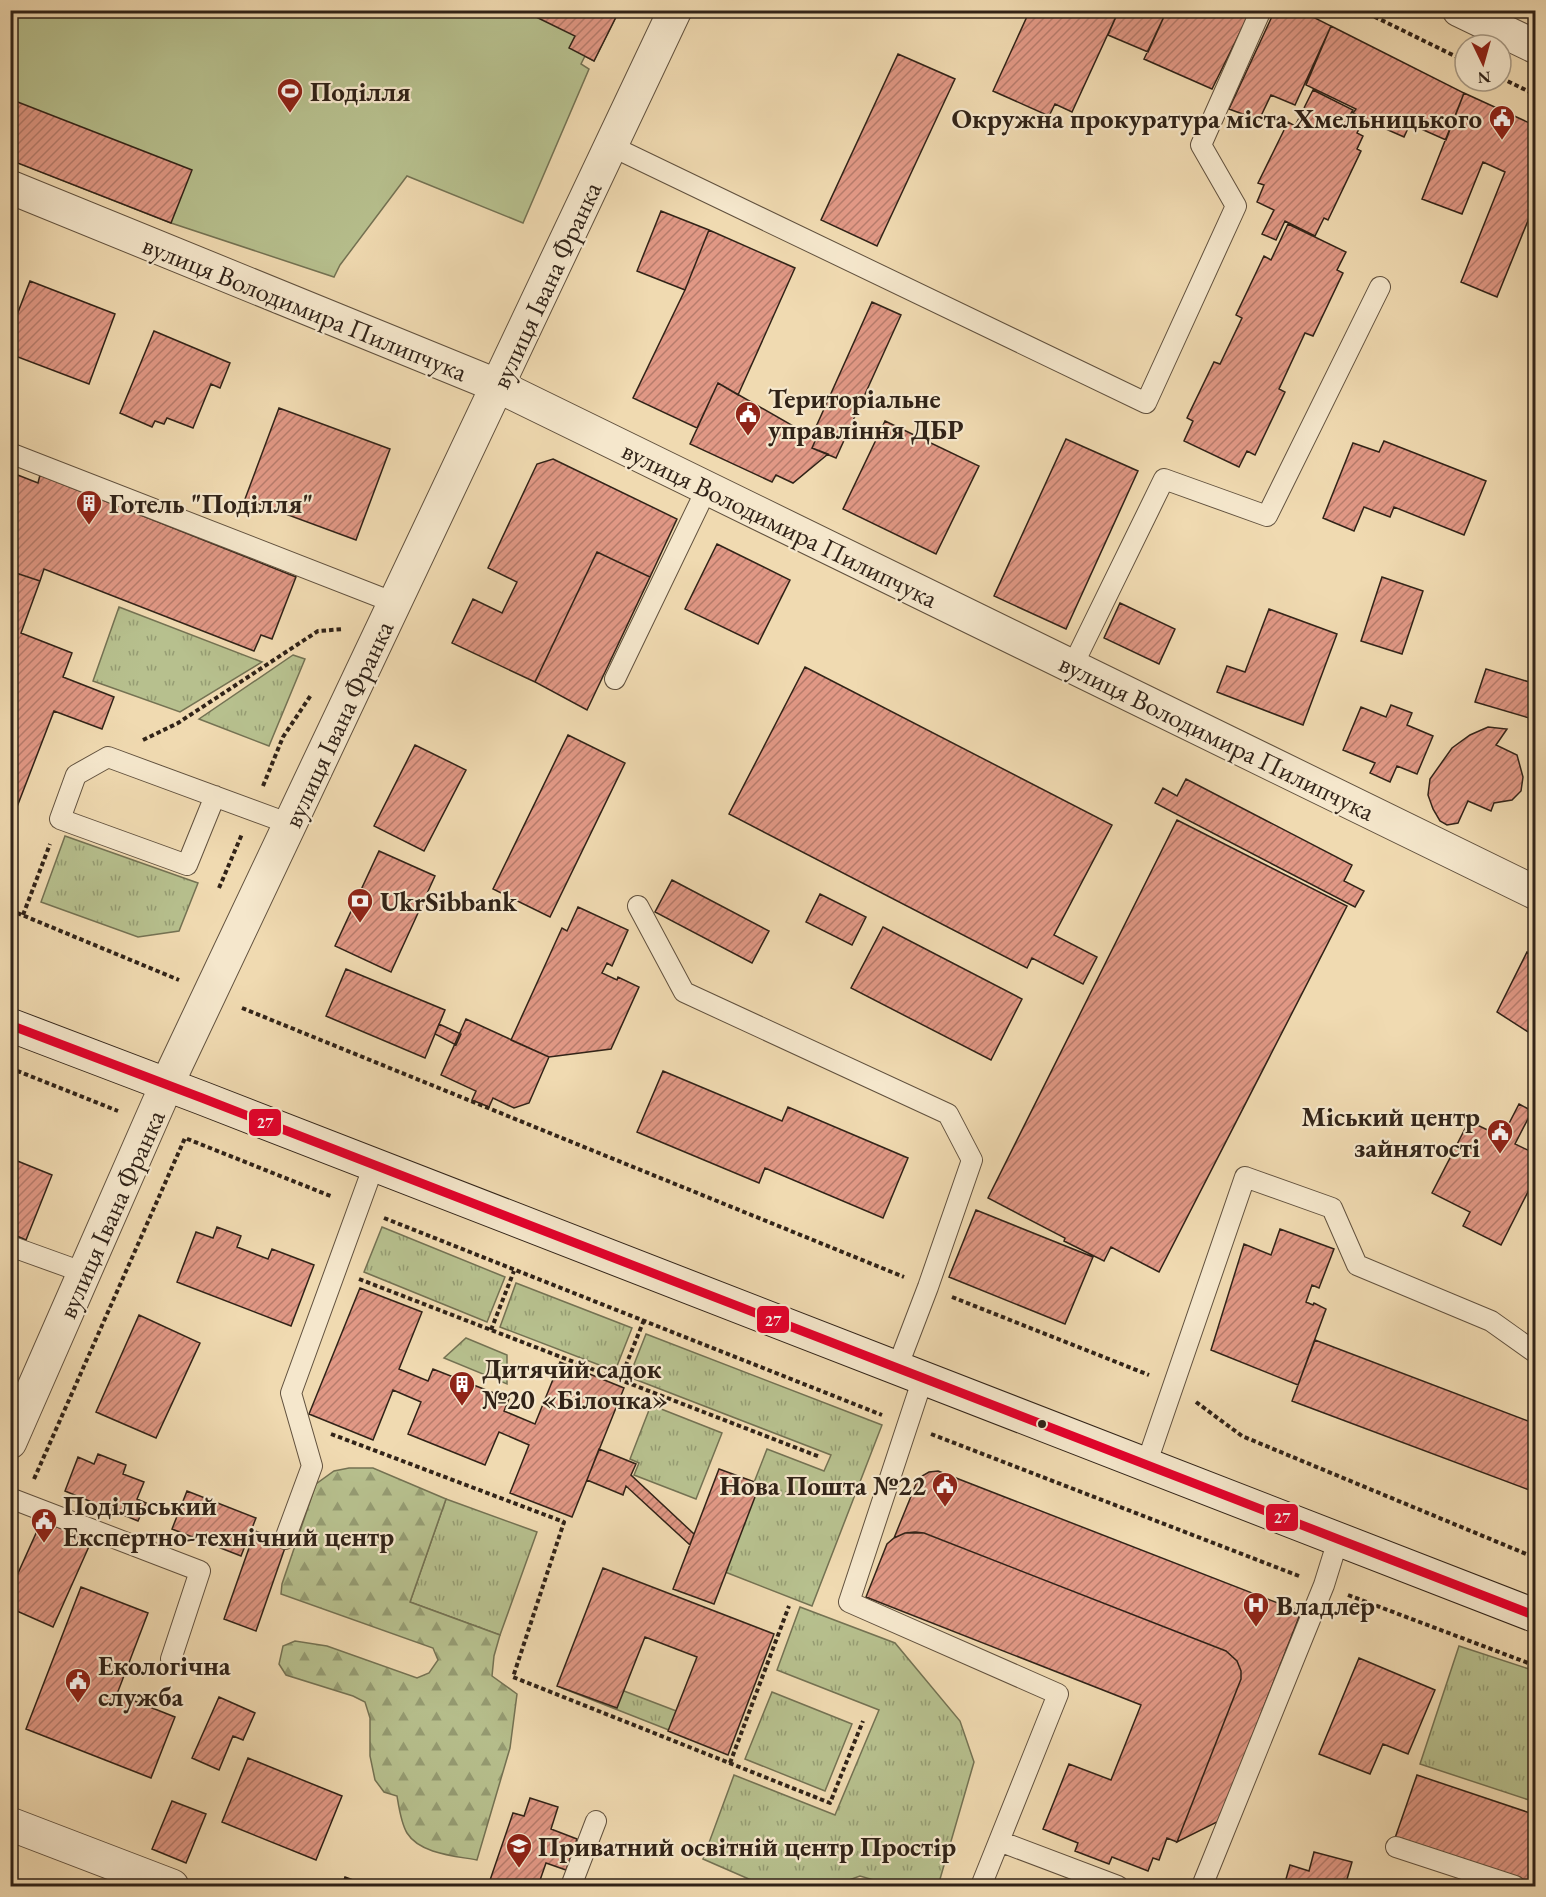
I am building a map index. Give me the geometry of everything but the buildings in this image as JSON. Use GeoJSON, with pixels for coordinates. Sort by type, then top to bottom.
{"type":"FeatureCollection","features":[{"type":"Feature","properties":{"kind":"street","name":"вулиця Івана Франка"},"geometry":{"type":"LineString","coordinates":[[10,1442],[167,1084],[290,824],[386,599],[498,386],[675,10]]}},
{"type":"Feature","properties":{"kind":"street"},"geometry":{"type":"LineString","coordinates":[[1459,10],[1536,48]]}},
{"type":"Feature","properties":{"kind":"street","name":"вулиця Володимира Пилипчука"},"geometry":{"type":"LineString","coordinates":[[10,187],[498,386],[1536,893]]}},
{"type":"Feature","properties":{"kind":"street"},"geometry":{"type":"LineString","coordinates":[[10,1025],[1536,1616]]}},
{"type":"Feature","properties":{"kind":"street"},"geometry":{"type":"LineString","coordinates":[[10,1824],[172,1887]]}},
{"type":"Feature","properties":{"kind":"lane"},"geometry":{"type":"LineString","coordinates":[[611,146],[1146,403],[1236,206],[1201,145],[1261,10]]}},
{"type":"Feature","properties":{"kind":"lane"},"geometry":{"type":"LineString","coordinates":[[1072,667],[1164,479],[1267,516],[1380,287]]}},
{"type":"Feature","properties":{"kind":"lane"},"geometry":{"type":"LineString","coordinates":[[10,453],[386,599]]}},
{"type":"Feature","properties":{"kind":"lane"},"geometry":{"type":"LineString","coordinates":[[615,679],[707,488]]}},
{"type":"Feature","properties":{"kind":"lane"},"geometry":{"type":"LineString","coordinates":[[215,796],[188,864],[60,819],[76,775],[108,757],[215,796],[290,824]]}},
{"type":"Feature","properties":{"kind":"lane"},"geometry":{"type":"LineString","coordinates":[[638,906],[684,992],[948,1114],[972,1160],[928,1287],[910,1373],[908,1425],[849,1602],[1058,1694],[981,1887]]}},
{"type":"Feature","properties":{"kind":"lane"},"geometry":{"type":"LineString","coordinates":[[285,1539],[312,1466],[291,1393],[374,1165]]}},
{"type":"Feature","properties":{"kind":"lane"},"geometry":{"type":"LineString","coordinates":[[1146,1465],[1245,1177],[1332,1208],[1357,1265],[1491,1321],[1536,1353]]}},
{"type":"Feature","properties":{"kind":"lane"},"geometry":{"type":"LineString","coordinates":[[10,1246],[85,1273]]}},
{"type":"Feature","properties":{"kind":"lane"},"geometry":{"type":"LineString","coordinates":[[17,1501],[200,1570],[171,1659]]}},
{"type":"Feature","properties":{"kind":"lane"},"geometry":{"type":"LineString","coordinates":[[1202,1887],[1324,1585],[1338,1539]]}},
{"type":"Feature","properties":{"kind":"lane"},"geometry":{"type":"LineString","coordinates":[[571,1887],[596,1821]]}},
{"type":"Feature","properties":{"kind":"lane"},"geometry":{"type":"LineString","coordinates":[[999,1841],[1118,1887]]}},
{"type":"Feature","properties":{"kind":"lane"},"geometry":{"type":"LineString","coordinates":[[1396,1847],[1515,1887]]}},
{"type":"Feature","properties":{"kind":"path"},"geometry":{"type":"LineString","coordinates":[[1361,10],[1453,55]]}},
{"type":"Feature","properties":{"kind":"path"},"geometry":{"type":"LineString","coordinates":[[1513,83],[1536,94]]}},
{"type":"Feature","properties":{"kind":"path"},"geometry":{"type":"LineString","coordinates":[[108,757],[178,723],[318,631],[354,628],[386,599]]}},
{"type":"Feature","properties":{"kind":"path"},"geometry":{"type":"LineString","coordinates":[[216,895],[283,737],[315,688]]}},
{"type":"Feature","properties":{"kind":"path"},"geometry":{"type":"LineString","coordinates":[[24,915],[60,819]]}},
{"type":"Feature","properties":{"kind":"path"},"geometry":{"type":"LineString","coordinates":[[10,910],[179,980],[184,969]]}},
{"type":"Feature","properties":{"kind":"path"},"geometry":{"type":"LineString","coordinates":[[242,1008],[1173,1385],[1242,1436],[1536,1558]]}},
{"type":"Feature","properties":{"kind":"path"},"geometry":{"type":"LineString","coordinates":[[10,1068],[119,1112]]}},
{"type":"Feature","properties":{"kind":"path"},"geometry":{"type":"LineString","coordinates":[[10,1535],[17,1501],[184,1138],[514,1271],[908,1425],[1536,1666]]}},
{"type":"Feature","properties":{"kind":"path"},"geometry":{"type":"LineString","coordinates":[[336,1270],[820,1457]]}},
{"type":"Feature","properties":{"kind":"path"},"geometry":{"type":"LineString","coordinates":[[491,1330],[514,1271]]}},
{"type":"Feature","properties":{"kind":"path"},"geometry":{"type":"LineString","coordinates":[[620,1380],[644,1320]]}},
{"type":"Feature","properties":{"kind":"path"},"geometry":{"type":"LineString","coordinates":[[300,1422],[564,1522],[513,1677],[830,1803],[863,1721]]}},
{"type":"Feature","properties":{"kind":"path"},"geometry":{"type":"LineString","coordinates":[[730,1764],[789,1606]]}},
{"type":"Feature","properties":{"kind":"green space","name":"Поділля"},"geometry":{"type":"Polygon","coordinates":[[[608,10],[617,15],[594,61],[585,56],[581,64],[589,69],[523,223],[407,176],[340,265],[334,277],[171,223],[11,160],[10,11],[608,10]]]}},
{"type":"Feature","properties":{"kind":"green space"},"geometry":{"type":"Polygon","coordinates":[[[119,607],[262,662],[180,712],[93,681],[119,607]]]}},
{"type":"Feature","properties":{"kind":"green space"},"geometry":{"type":"Polygon","coordinates":[[[293,655],[305,659],[269,746],[199,719],[293,655]]]}},
{"type":"Feature","properties":{"kind":"green space"},"geometry":{"type":"Polygon","coordinates":[[[65,836],[198,883],[179,931],[138,937],[41,902],[65,836]]]}},
{"type":"Feature","properties":{"kind":"green space"},"geometry":{"type":"Polygon","coordinates":[[[382,1227],[505,1277],[487,1322],[364,1272],[382,1227]]]}},
{"type":"Feature","properties":{"kind":"green space"},"geometry":{"type":"Polygon","coordinates":[[[516,1283],[632,1328],[615,1371],[500,1327],[516,1283]]]}},
{"type":"Feature","properties":{"kind":"green space"},"geometry":{"type":"Polygon","coordinates":[[[646,1334],[882,1425],[812,1606],[720,1570],[767,1449],[824,1471],[831,1455],[629,1377],[646,1334]]]}},
{"type":"Feature","properties":{"kind":"green space"},"geometry":{"type":"Polygon","coordinates":[[[466,1338],[507,1355],[507,1384],[444,1358],[466,1338]]]}},
{"type":"Feature","properties":{"kind":"green space"},"geometry":{"type":"Polygon","coordinates":[[[651,1405],[722,1433],[696,1499],[634,1475],[639,1463],[630,1459],[651,1405]]]}},
{"type":"Feature","properties":{"kind":"green space"},"geometry":{"type":"Polygon","coordinates":[[[349,1468],[373,1468],[446,1499],[410,1602],[500,1635],[494,1656],[492,1676],[517,1694],[510,1748],[477,1860],[429,1850],[420,1846],[407,1833],[397,1796],[384,1792],[375,1780],[370,1756],[370,1718],[365,1702],[286,1675],[279,1664],[283,1646],[295,1641],[327,1646],[417,1678],[429,1673],[438,1660],[433,1648],[281,1594],[282,1584],[316,1484],[334,1471],[349,1468]]]}},
{"type":"Feature","properties":{"kind":"green space"},"geometry":{"type":"Polygon","coordinates":[[[446,1499],[537,1532],[500,1635],[410,1602],[446,1499]]]}},
{"type":"Feature","properties":{"kind":"green space"},"geometry":{"type":"Polygon","coordinates":[[[800,1607],[895,1643],[960,1721],[974,1762],[938,1886],[894,1886],[860,1876],[832,1886],[765,1886],[703,1859],[734,1775],[835,1815],[879,1710],[777,1670],[800,1607]]]}},
{"type":"Feature","properties":{"kind":"green space"},"geometry":{"type":"Polygon","coordinates":[[[1459,1646],[1535,1671],[1535,1802],[1420,1764],[1459,1646]]]}},
{"type":"Feature","properties":{"kind":"green space"},"geometry":{"type":"Polygon","coordinates":[[[569,1670],[692,1717],[684,1736],[562,1688],[569,1670]]]}},
{"type":"Feature","properties":{"kind":"green space"},"geometry":{"type":"Polygon","coordinates":[[[772,1692],[852,1724],[825,1791],[745,1759],[772,1692]]]}},
{"type":"Feature","properties":{"kind":"transit line","name":"27"},"geometry":{"type":"LineString","coordinates":[[10,1025],[1536,1616]]}},
{"type":"Feature","properties":{"kind":"place","name":"Поділля"},"geometry":{"type":"Point","coordinates":[290,114]}},
{"type":"Feature","properties":{"kind":"place","name":"Окружна прокуратура міста Хмельницького"},"geometry":{"type":"Point","coordinates":[1502,141]}},
{"type":"Feature","properties":{"kind":"place","name":"Територіальне управління ДБР"},"geometry":{"type":"Point","coordinates":[748,437]}},
{"type":"Feature","properties":{"kind":"place","name":"Готель \"Поділля\""},"geometry":{"type":"Point","coordinates":[89,526]}},
{"type":"Feature","properties":{"kind":"place","name":"UkrSibbank"},"geometry":{"type":"Point","coordinates":[360,924]}},
{"type":"Feature","properties":{"kind":"place","name":"Міський центр зайнятості"},"geometry":{"type":"Point","coordinates":[1500,1155]}},
{"type":"Feature","properties":{"kind":"place","name":"Дитячий садок №20 «Білочка»"},"geometry":{"type":"Point","coordinates":[462,1407]}},
{"type":"Feature","properties":{"kind":"place","name":"Нова Пошта №22"},"geometry":{"type":"Point","coordinates":[945,1508]}},
{"type":"Feature","properties":{"kind":"place","name":"Подільський Експертно-технічний центр"},"geometry":{"type":"Point","coordinates":[44,1544]}},
{"type":"Feature","properties":{"kind":"place","name":"Владлер"},"geometry":{"type":"Point","coordinates":[1256,1628]}},
{"type":"Feature","properties":{"kind":"place","name":"Екологічна служба"},"geometry":{"type":"Point","coordinates":[78,1704]}},
{"type":"Feature","properties":{"kind":"place","name":"Приватний освітній центр Простір"},"geometry":{"type":"Point","coordinates":[519,1869]}}]}
